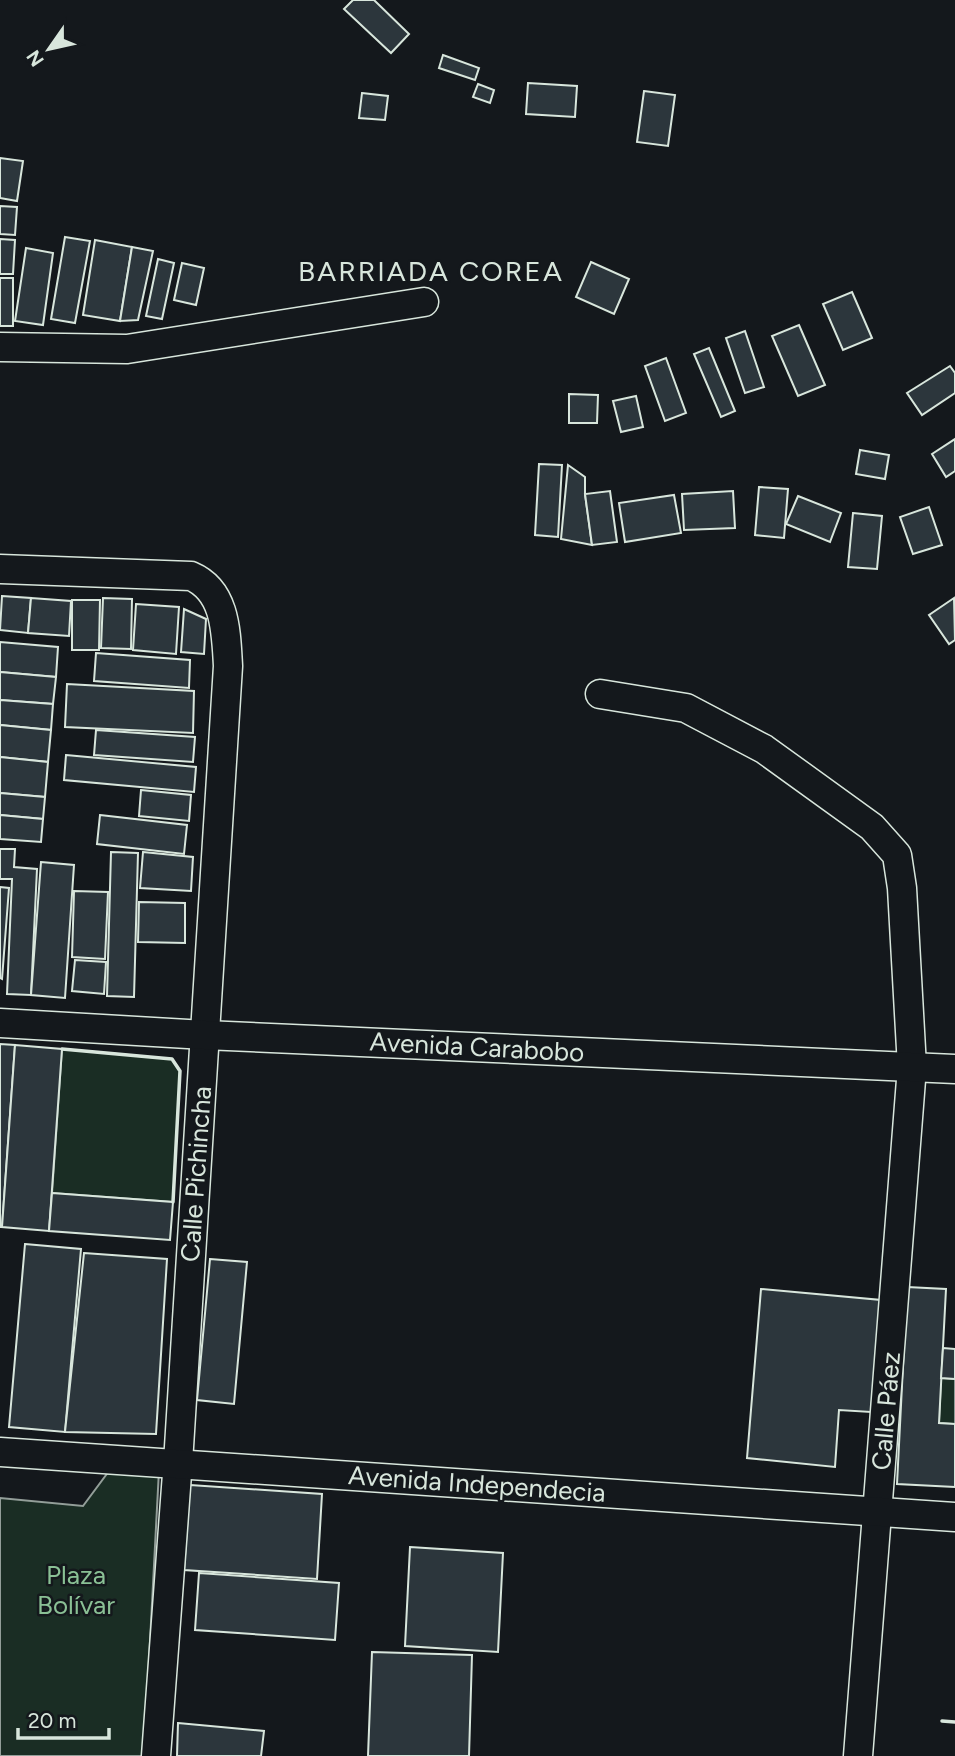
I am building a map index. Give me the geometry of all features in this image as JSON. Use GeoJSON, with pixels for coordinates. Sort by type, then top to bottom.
{"type":"FeatureCollection","features":[{"type":"Feature","properties":{"kind":"street"},"geometry":{"type":"LineString","coordinates":[[0,346],[127,349],[424,302]]}},
{"type":"Feature","properties":{"kind":"street","name":"Calle Pichincha"},"geometry":{"type":"LineString","coordinates":[[0,569],[191,576],[205,582],[215,594],[223,619],[228,666],[178,1464],[156,1756]]}},
{"type":"Feature","properties":{"kind":"street","name":"Calle Páez"},"geometry":{"type":"LineString","coordinates":[[600,694],[686,708],[764,748],[872,827],[897,855],[902,888],[912,1067],[858,1756]]}},
{"type":"Feature","properties":{"kind":"street","name":"Avenida Carabobo"},"geometry":{"type":"LineString","coordinates":[[0,1023],[205,1035],[955,1069]]}},
{"type":"Feature","properties":{"kind":"street","name":"Avenida Independecia"},"geometry":{"type":"LineString","coordinates":[[0,1452],[955,1517]]}},
{"type":"Feature","properties":{"kind":"green space"},"geometry":{"type":"Polygon","coordinates":[[[62,1049],[172,1059],[180,1071],[173,1202],[52,1193],[62,1049]]]}},
{"type":"Feature","properties":{"kind":"green space"},"geometry":{"type":"Polygon","coordinates":[[[941,1378],[955,1379],[955,1424],[939,1423],[941,1378]]]}},
{"type":"Feature","properties":{"kind":"green space","name":"Plaza Bolívar"},"geometry":{"type":"Polygon","coordinates":[[[112,1467],[159,1470],[144,1756],[0,1756],[0,1498],[83,1506],[112,1467]]]}},
{"type":"Feature","properties":{"kind":"building"},"geometry":{"type":"Polygon","coordinates":[[[353,0],[374,0],[409,34],[391,53],[344,9],[353,0]]]}},
{"type":"Feature","properties":{"kind":"building"},"geometry":{"type":"Polygon","coordinates":[[[443,55],[479,68],[475,80],[439,68],[443,55]]]}},
{"type":"Feature","properties":{"kind":"building"},"geometry":{"type":"Polygon","coordinates":[[[528,83],[577,86],[575,117],[526,114],[528,83]]]}},
{"type":"Feature","properties":{"kind":"building"},"geometry":{"type":"Polygon","coordinates":[[[478,84],[494,90],[490,103],[473,97],[478,84]]]}},
{"type":"Feature","properties":{"kind":"building"},"geometry":{"type":"Polygon","coordinates":[[[644,91],[675,95],[668,146],[637,142],[644,91]]]}},
{"type":"Feature","properties":{"kind":"building"},"geometry":{"type":"Polygon","coordinates":[[[362,93],[388,96],[385,120],[359,118],[362,93]]]}},
{"type":"Feature","properties":{"kind":"building"},"geometry":{"type":"Polygon","coordinates":[[[0,158],[23,161],[17,201],[0,198],[0,158]]]}},
{"type":"Feature","properties":{"kind":"building"},"geometry":{"type":"Polygon","coordinates":[[[0,206],[17,207],[15,235],[0,234],[0,206]]]}},
{"type":"Feature","properties":{"kind":"building"},"geometry":{"type":"Polygon","coordinates":[[[65,237],[90,241],[75,323],[51,319],[65,237]]]}},
{"type":"Feature","properties":{"kind":"building"},"geometry":{"type":"Polygon","coordinates":[[[0,239],[15,240],[13,274],[0,274],[0,239]]]}},
{"type":"Feature","properties":{"kind":"building"},"geometry":{"type":"Polygon","coordinates":[[[95,240],[132,247],[120,321],[83,315],[95,240]]]}},
{"type":"Feature","properties":{"kind":"building"},"geometry":{"type":"Polygon","coordinates":[[[132,247],[153,251],[138,320],[120,321],[132,247]]]}},
{"type":"Feature","properties":{"kind":"building"},"geometry":{"type":"Polygon","coordinates":[[[26,248],[53,253],[43,325],[15,321],[26,248]]]}},
{"type":"Feature","properties":{"kind":"building"},"geometry":{"type":"Polygon","coordinates":[[[158,259],[174,263],[162,319],[146,316],[158,259]]]}},
{"type":"Feature","properties":{"kind":"building"},"geometry":{"type":"Polygon","coordinates":[[[591,262],[629,279],[614,314],[576,297],[591,262]]]}},
{"type":"Feature","properties":{"kind":"building"},"geometry":{"type":"Polygon","coordinates":[[[182,263],[204,268],[196,305],[174,300],[182,263]]]}},
{"type":"Feature","properties":{"kind":"building"},"geometry":{"type":"Polygon","coordinates":[[[0,278],[13,278],[13,326],[0,326],[0,278]]]}},
{"type":"Feature","properties":{"kind":"building"},"geometry":{"type":"Polygon","coordinates":[[[852,292],[872,338],[843,350],[823,304],[852,292]]]}},
{"type":"Feature","properties":{"kind":"building"},"geometry":{"type":"Polygon","coordinates":[[[799,325],[825,385],[798,396],[772,336],[799,325]]]}},
{"type":"Feature","properties":{"kind":"building"},"geometry":{"type":"Polygon","coordinates":[[[745,331],[764,387],[745,393],[726,338],[745,331]]]}},
{"type":"Feature","properties":{"kind":"building"},"geometry":{"type":"Polygon","coordinates":[[[709,348],[735,411],[721,417],[694,354],[709,348]]]}},
{"type":"Feature","properties":{"kind":"building"},"geometry":{"type":"Polygon","coordinates":[[[666,358],[686,413],[665,421],[645,366],[666,358]]]}},
{"type":"Feature","properties":{"kind":"building"},"geometry":{"type":"Polygon","coordinates":[[[950,366],[955,373],[955,393],[922,415],[907,393],[950,366]]]}},
{"type":"Feature","properties":{"kind":"building"},"geometry":{"type":"Polygon","coordinates":[[[569,394],[598,395],[597,423],[569,423],[569,394]]]}},
{"type":"Feature","properties":{"kind":"building"},"geometry":{"type":"Polygon","coordinates":[[[636,396],[643,427],[621,432],[613,401],[636,396]]]}},
{"type":"Feature","properties":{"kind":"building"},"geometry":{"type":"Polygon","coordinates":[[[955,439],[955,471],[946,477],[932,454],[955,439]]]}},
{"type":"Feature","properties":{"kind":"building"},"geometry":{"type":"Polygon","coordinates":[[[860,450],[889,455],[885,479],[856,474],[860,450]]]}},
{"type":"Feature","properties":{"kind":"building"},"geometry":{"type":"Polygon","coordinates":[[[539,464],[562,465],[558,537],[535,535],[539,464]]]}},
{"type":"Feature","properties":{"kind":"building"},"geometry":{"type":"Polygon","coordinates":[[[568,465],[585,477],[592,545],[561,539],[568,465]]]}},
{"type":"Feature","properties":{"kind":"building"},"geometry":{"type":"Polygon","coordinates":[[[759,487],[788,489],[784,538],[755,535],[759,487]]]}},
{"type":"Feature","properties":{"kind":"building"},"geometry":{"type":"Polygon","coordinates":[[[610,491],[617,542],[592,545],[585,494],[610,491]]]}},
{"type":"Feature","properties":{"kind":"building"},"geometry":{"type":"Polygon","coordinates":[[[733,491],[735,528],[684,530],[682,494],[733,491]]]}},
{"type":"Feature","properties":{"kind":"building"},"geometry":{"type":"Polygon","coordinates":[[[674,495],[681,533],[625,542],[619,503],[674,495]]]}},
{"type":"Feature","properties":{"kind":"building"},"geometry":{"type":"Polygon","coordinates":[[[798,496],[841,513],[830,542],[786,524],[798,496]]]}},
{"type":"Feature","properties":{"kind":"building"},"geometry":{"type":"Polygon","coordinates":[[[929,507],[942,545],[913,554],[900,517],[929,507]]]}},
{"type":"Feature","properties":{"kind":"building"},"geometry":{"type":"Polygon","coordinates":[[[853,513],[882,516],[877,569],[848,567],[853,513]]]}},
{"type":"Feature","properties":{"kind":"building"},"geometry":{"type":"Polygon","coordinates":[[[2,596],[31,598],[28,633],[0,630],[2,596]]]}},
{"type":"Feature","properties":{"kind":"building"},"geometry":{"type":"Polygon","coordinates":[[[31,598],[71,601],[69,636],[28,633],[31,598]]]}},
{"type":"Feature","properties":{"kind":"building"},"geometry":{"type":"Polygon","coordinates":[[[103,598],[132,599],[131,649],[101,648],[103,598]]]}},
{"type":"Feature","properties":{"kind":"building"},"geometry":{"type":"Polygon","coordinates":[[[954,598],[955,640],[949,644],[929,615],[954,598]]]}},
{"type":"Feature","properties":{"kind":"building"},"geometry":{"type":"Polygon","coordinates":[[[72,600],[100,600],[99,650],[72,650],[72,600]]]}},
{"type":"Feature","properties":{"kind":"building"},"geometry":{"type":"Polygon","coordinates":[[[136,604],[179,607],[176,654],[133,650],[136,604]]]}},
{"type":"Feature","properties":{"kind":"building"},"geometry":{"type":"Polygon","coordinates":[[[184,609],[206,619],[204,654],[181,652],[184,609]]]}},
{"type":"Feature","properties":{"kind":"building"},"geometry":{"type":"Polygon","coordinates":[[[0,642],[58,647],[56,677],[0,672],[0,642]]]}},
{"type":"Feature","properties":{"kind":"building"},"geometry":{"type":"Polygon","coordinates":[[[96,653],[190,660],[189,688],[94,681],[96,653]]]}},
{"type":"Feature","properties":{"kind":"building"},"geometry":{"type":"Polygon","coordinates":[[[0,672],[56,677],[53,704],[0,700],[0,672]]]}},
{"type":"Feature","properties":{"kind":"building"},"geometry":{"type":"Polygon","coordinates":[[[67,684],[194,691],[193,733],[65,727],[67,684]]]}},
{"type":"Feature","properties":{"kind":"building"},"geometry":{"type":"Polygon","coordinates":[[[0,700],[53,704],[51,730],[0,725],[0,700]]]}},
{"type":"Feature","properties":{"kind":"building"},"geometry":{"type":"Polygon","coordinates":[[[0,725],[51,730],[48,762],[0,757],[0,725]]]}},
{"type":"Feature","properties":{"kind":"building"},"geometry":{"type":"Polygon","coordinates":[[[96,730],[195,737],[193,762],[94,755],[96,730]]]}},
{"type":"Feature","properties":{"kind":"building"},"geometry":{"type":"Polygon","coordinates":[[[66,755],[196,767],[194,792],[64,780],[66,755]]]}},
{"type":"Feature","properties":{"kind":"building"},"geometry":{"type":"Polygon","coordinates":[[[0,757],[48,762],[45,797],[0,793],[0,757]]]}},
{"type":"Feature","properties":{"kind":"building"},"geometry":{"type":"Polygon","coordinates":[[[141,790],[191,795],[189,821],[139,816],[141,790]]]}},
{"type":"Feature","properties":{"kind":"building"},"geometry":{"type":"Polygon","coordinates":[[[0,793],[45,797],[43,819],[0,815],[0,793]]]}},
{"type":"Feature","properties":{"kind":"building"},"geometry":{"type":"Polygon","coordinates":[[[0,815],[43,819],[41,842],[0,839],[0,815]]]}},
{"type":"Feature","properties":{"kind":"building"},"geometry":{"type":"Polygon","coordinates":[[[100,815],[187,825],[184,854],[97,844],[100,815]]]}},
{"type":"Feature","properties":{"kind":"building"},"geometry":{"type":"Polygon","coordinates":[[[0,849],[15,849],[14,867],[37,869],[31,995],[7,994],[12,879],[0,879],[0,849]]]}},
{"type":"Feature","properties":{"kind":"building"},"geometry":{"type":"Polygon","coordinates":[[[111,852],[138,853],[134,997],[107,996],[111,852]]]}},
{"type":"Feature","properties":{"kind":"building"},"geometry":{"type":"Polygon","coordinates":[[[143,852],[193,857],[191,891],[140,888],[143,852]]]}},
{"type":"Feature","properties":{"kind":"building"},"geometry":{"type":"Polygon","coordinates":[[[41,862],[74,865],[65,998],[31,995],[41,862]]]}},
{"type":"Feature","properties":{"kind":"building"},"geometry":{"type":"Polygon","coordinates":[[[0,887],[9,888],[2,979],[0,978],[0,887]]]}},
{"type":"Feature","properties":{"kind":"building"},"geometry":{"type":"Polygon","coordinates":[[[74,891],[108,892],[105,959],[72,957],[74,891]]]}},
{"type":"Feature","properties":{"kind":"building"},"geometry":{"type":"Polygon","coordinates":[[[139,902],[185,903],[185,943],[138,942],[139,902]]]}},
{"type":"Feature","properties":{"kind":"building"},"geometry":{"type":"Polygon","coordinates":[[[75,960],[106,962],[104,994],[72,991],[75,960]]]}},
{"type":"Feature","properties":{"kind":"building"},"geometry":{"type":"Polygon","coordinates":[[[0,1044],[15,1045],[2,1227],[0,1227],[0,1044]]]}},
{"type":"Feature","properties":{"kind":"building"},"geometry":{"type":"Polygon","coordinates":[[[15,1045],[62,1049],[49,1231],[2,1227],[15,1045]]]}},
{"type":"Feature","properties":{"kind":"building"},"geometry":{"type":"Polygon","coordinates":[[[52,1193],[173,1202],[170,1240],[49,1231],[52,1193]]]}},
{"type":"Feature","properties":{"kind":"building"},"geometry":{"type":"Polygon","coordinates":[[[25,1244],[81,1249],[65,1432],[9,1427],[25,1244]]]}},
{"type":"Feature","properties":{"kind":"building"},"geometry":{"type":"Polygon","coordinates":[[[84,1253],[167,1259],[156,1434],[65,1432],[84,1253]]]}},
{"type":"Feature","properties":{"kind":"building"},"geometry":{"type":"Polygon","coordinates":[[[210,1259],[247,1262],[234,1404],[197,1400],[210,1259]]]}},
{"type":"Feature","properties":{"kind":"building"},"geometry":{"type":"Polygon","coordinates":[[[907,1287],[946,1289],[939,1423],[955,1424],[955,1487],[897,1484],[907,1287]]]}},
{"type":"Feature","properties":{"kind":"building"},"geometry":{"type":"Polygon","coordinates":[[[761,1289],[881,1300],[871,1412],[839,1410],[835,1467],[747,1458],[761,1289]]]}},
{"type":"Feature","properties":{"kind":"building"},"geometry":{"type":"Polygon","coordinates":[[[943,1348],[955,1349],[955,1379],[941,1378],[943,1348]]]}},
{"type":"Feature","properties":{"kind":"building"},"geometry":{"type":"Polygon","coordinates":[[[190,1485],[322,1494],[317,1579],[184,1570],[190,1485]]]}},
{"type":"Feature","properties":{"kind":"building"},"geometry":{"type":"Polygon","coordinates":[[[410,1547],[503,1553],[498,1652],[405,1646],[410,1547]]]}},
{"type":"Feature","properties":{"kind":"building"},"geometry":{"type":"Polygon","coordinates":[[[199,1573],[339,1583],[335,1640],[195,1630],[199,1573]]]}},
{"type":"Feature","properties":{"kind":"building"},"geometry":{"type":"Polygon","coordinates":[[[372,1652],[472,1655],[469,1756],[368,1756],[372,1652]]]}},
{"type":"Feature","properties":{"kind":"building"},"geometry":{"type":"Polygon","coordinates":[[[178,1723],[264,1731],[261,1756],[177,1756],[178,1723]]]}},
{"type":"Feature","properties":{"kind":"wall"},"geometry":{"type":"LineString","coordinates":[[62,1049],[172,1059],[180,1071],[173,1202]]}},
{"type":"Feature","properties":{"kind":"wall"},"geometry":{"type":"LineString","coordinates":[[942,1721],[955,1722]]}},
{"type":"Feature","properties":{"kind":"district","name":"BARRIADA COREA"},"geometry":{"type":"Point","coordinates":[431,271]}}]}
